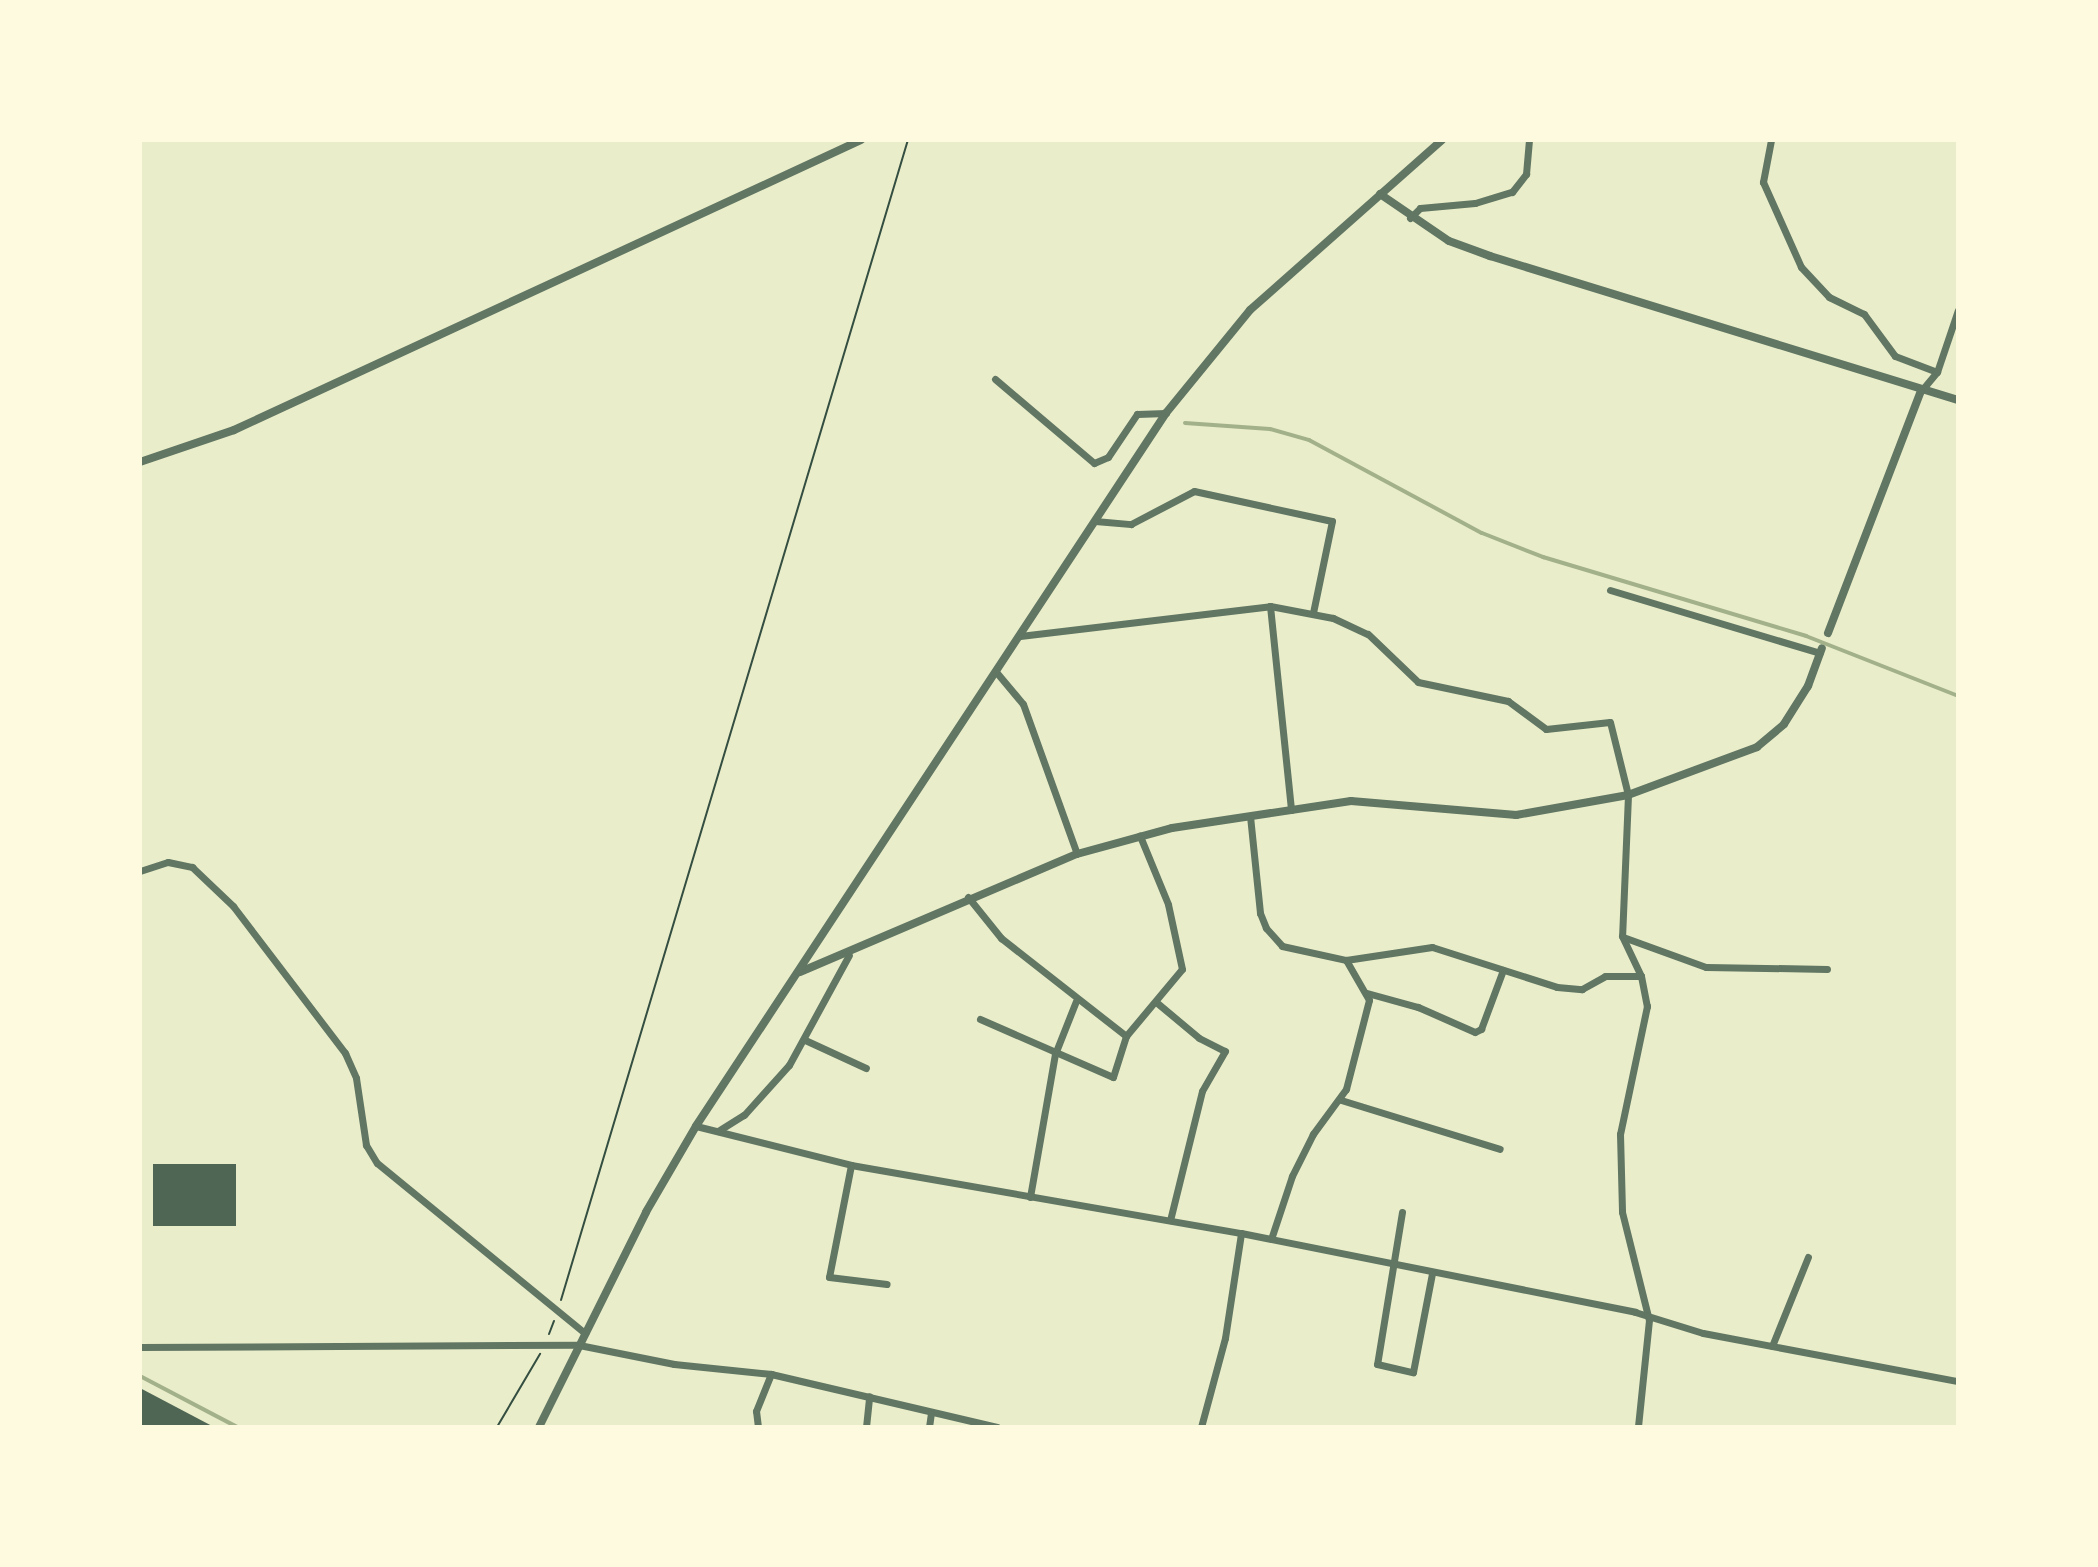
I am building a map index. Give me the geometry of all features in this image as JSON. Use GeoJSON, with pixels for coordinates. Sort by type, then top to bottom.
{"type":"FeatureCollection","features":[{"type":"Feature","properties":{"kind":"street"},"geometry":{"type":"LineString","coordinates":[[140,462],[234,430],[861,140]]}},
{"type":"Feature","properties":{"kind":"street"},"geometry":{"type":"LineString","coordinates":[[539,1427],[585,1333],[696,1126],[1166,413],[1250,310],[1442,140]]}},
{"type":"Feature","properties":{"kind":"street"},"geometry":{"type":"LineString","coordinates":[[1410,218],[1420,208],[1475,203],[1512,192],[1526,174],[1529,140]]}},
{"type":"Feature","properties":{"kind":"street"},"geometry":{"type":"LineString","coordinates":[[1771,140],[1763,182],[1801,267],[1829,297],[1864,314],[1895,356],[1937,372]]}},
{"type":"Feature","properties":{"kind":"street"},"geometry":{"type":"LineString","coordinates":[[1380,194],[1410,218],[1490,256],[1958,400]]}},
{"type":"Feature","properties":{"kind":"street"},"geometry":{"type":"LineString","coordinates":[[800,972],[849,955],[968,897],[1077,854],[1140,836],[1250,816],[1371,801],[1516,815],[1628,795],[1757,747],[1784,724],[1808,686],[1921,391],[1937,372],[1958,310]]}},
{"type":"Feature","properties":{"kind":"street"},"geometry":{"type":"LineString","coordinates":[[995,379],[1094,463],[1108,457],[1137,414],[1166,413]]}},
{"type":"Feature","properties":{"kind":"street"},"geometry":{"type":"LineString","coordinates":[[1095,521],[1131,524],[1194,491],[1332,521],[1313,613]]}},
{"type":"Feature","properties":{"kind":"street"},"geometry":{"type":"LineString","coordinates":[[1610,590],[1821,650]]}},
{"type":"Feature","properties":{"kind":"street"},"geometry":{"type":"LineString","coordinates":[[1020,636],[1270,606],[1313,613],[1368,634],[1418,682],[1508,701],[1546,729],[1610,722],[1628,795],[1622,936],[1641,976],[1647,1006],[1620,1134],[1620,1171],[1633,1266],[1649,1320],[1638,1427]]}},
{"type":"Feature","properties":{"kind":"street"},"geometry":{"type":"LineString","coordinates":[[1270,606],[1291,810]]}},
{"type":"Feature","properties":{"kind":"street"},"geometry":{"type":"LineString","coordinates":[[997,673],[1023,704],[1077,854]]}},
{"type":"Feature","properties":{"kind":"street"},"geometry":{"type":"LineString","coordinates":[[1250,816],[1260,913],[1266,928],[1282,946],[1346,960],[1432,947],[1539,983],[1582,989],[1605,976],[1641,976]]}},
{"type":"Feature","properties":{"kind":"street"},"geometry":{"type":"LineString","coordinates":[[980,1019],[1113,1077],[1126,1036],[1182,969],[1182,957],[1168,904],[1140,836]]}},
{"type":"Feature","properties":{"kind":"street"},"geometry":{"type":"LineString","coordinates":[[140,871],[168,862],[192,867],[233,906],[345,1053],[372,1157],[557,1313],[585,1333]]}},
{"type":"Feature","properties":{"kind":"street"},"geometry":{"type":"LineString","coordinates":[[968,897],[1001,938],[1076,1001],[1126,1036]]}},
{"type":"Feature","properties":{"kind":"street"},"geometry":{"type":"LineString","coordinates":[[1622,936],[1706,967],[1827,969]]}},
{"type":"Feature","properties":{"kind":"street"},"geometry":{"type":"LineString","coordinates":[[718,1131],[770,1090],[805,1040],[849,955]]}},
{"type":"Feature","properties":{"kind":"street"},"geometry":{"type":"LineString","coordinates":[[1271,1239],[1292,1176],[1313,1134],[1341,1100],[1369,1005],[1367,993],[1346,960]]}},
{"type":"Feature","properties":{"kind":"street"},"geometry":{"type":"LineString","coordinates":[[1367,993],[1418,1007],[1475,1032],[1481,1029],[1503,970]]}},
{"type":"Feature","properties":{"kind":"street"},"geometry":{"type":"LineString","coordinates":[[1030,1197],[1055,1054],[1076,1001]]}},
{"type":"Feature","properties":{"kind":"street"},"geometry":{"type":"LineString","coordinates":[[1156,1002],[1199,1038],[1225,1051],[1202,1091],[1170,1220]]}},
{"type":"Feature","properties":{"kind":"street"},"geometry":{"type":"LineString","coordinates":[[805,1040],[866,1068]]}},
{"type":"Feature","properties":{"kind":"street"},"geometry":{"type":"LineString","coordinates":[[1341,1100],[1500,1149]]}},
{"type":"Feature","properties":{"kind":"street"},"geometry":{"type":"LineString","coordinates":[[696,1126],[851,1165],[1241,1233],[1635,1312],[1649,1320],[1772,1346],[1958,1381]]}},
{"type":"Feature","properties":{"kind":"street"},"geometry":{"type":"LineString","coordinates":[[851,1165],[829,1277],[887,1284]]}},
{"type":"Feature","properties":{"kind":"street"},"geometry":{"type":"LineString","coordinates":[[1402,1212],[1377,1364],[1413,1372],[1432,1273]]}},
{"type":"Feature","properties":{"kind":"street"},"geometry":{"type":"LineString","coordinates":[[1201,1427],[1225,1338],[1241,1233]]}},
{"type":"Feature","properties":{"kind":"street"},"geometry":{"type":"LineString","coordinates":[[1772,1346],[1808,1257]]}},
{"type":"Feature","properties":{"kind":"street"},"geometry":{"type":"LineString","coordinates":[[140,1347],[579,1345],[674,1364],[771,1374],[997,1427]]}},
{"type":"Feature","properties":{"kind":"street"},"geometry":{"type":"LineString","coordinates":[[758,1427],[756,1411],[771,1374]]}},
{"type":"Feature","properties":{"kind":"street"},"geometry":{"type":"LineString","coordinates":[[866,1427],[869,1396]]}},
{"type":"Feature","properties":{"kind":"street"},"geometry":{"type":"LineString","coordinates":[[929,1427],[931,1413]]}},
{"type":"Feature","properties":{"kind":"path"},"geometry":{"type":"LineString","coordinates":[[497,1427],[545,1345],[557,1313],[908,140]]}},
{"type":"Feature","properties":{"kind":"building"},"geometry":{"type":"Polygon","coordinates":[[[153,1164],[236,1164],[236,1226],[153,1226],[153,1164]]]}},
{"type":"Feature","properties":{"kind":"building"},"geometry":{"type":"Polygon","coordinates":[[[140,1388],[214,1427],[140,1427],[140,1388]]]}},
{"type":"Feature","properties":{"kind":"waterway"},"geometry":{"type":"LineString","coordinates":[[1185,423],[1270,429],[1309,440],[1482,533],[1543,557],[1806,636],[1958,696]]}},
{"type":"Feature","properties":{"kind":"waterway"},"geometry":{"type":"LineString","coordinates":[[140,1376],[237,1427]]}}]}
